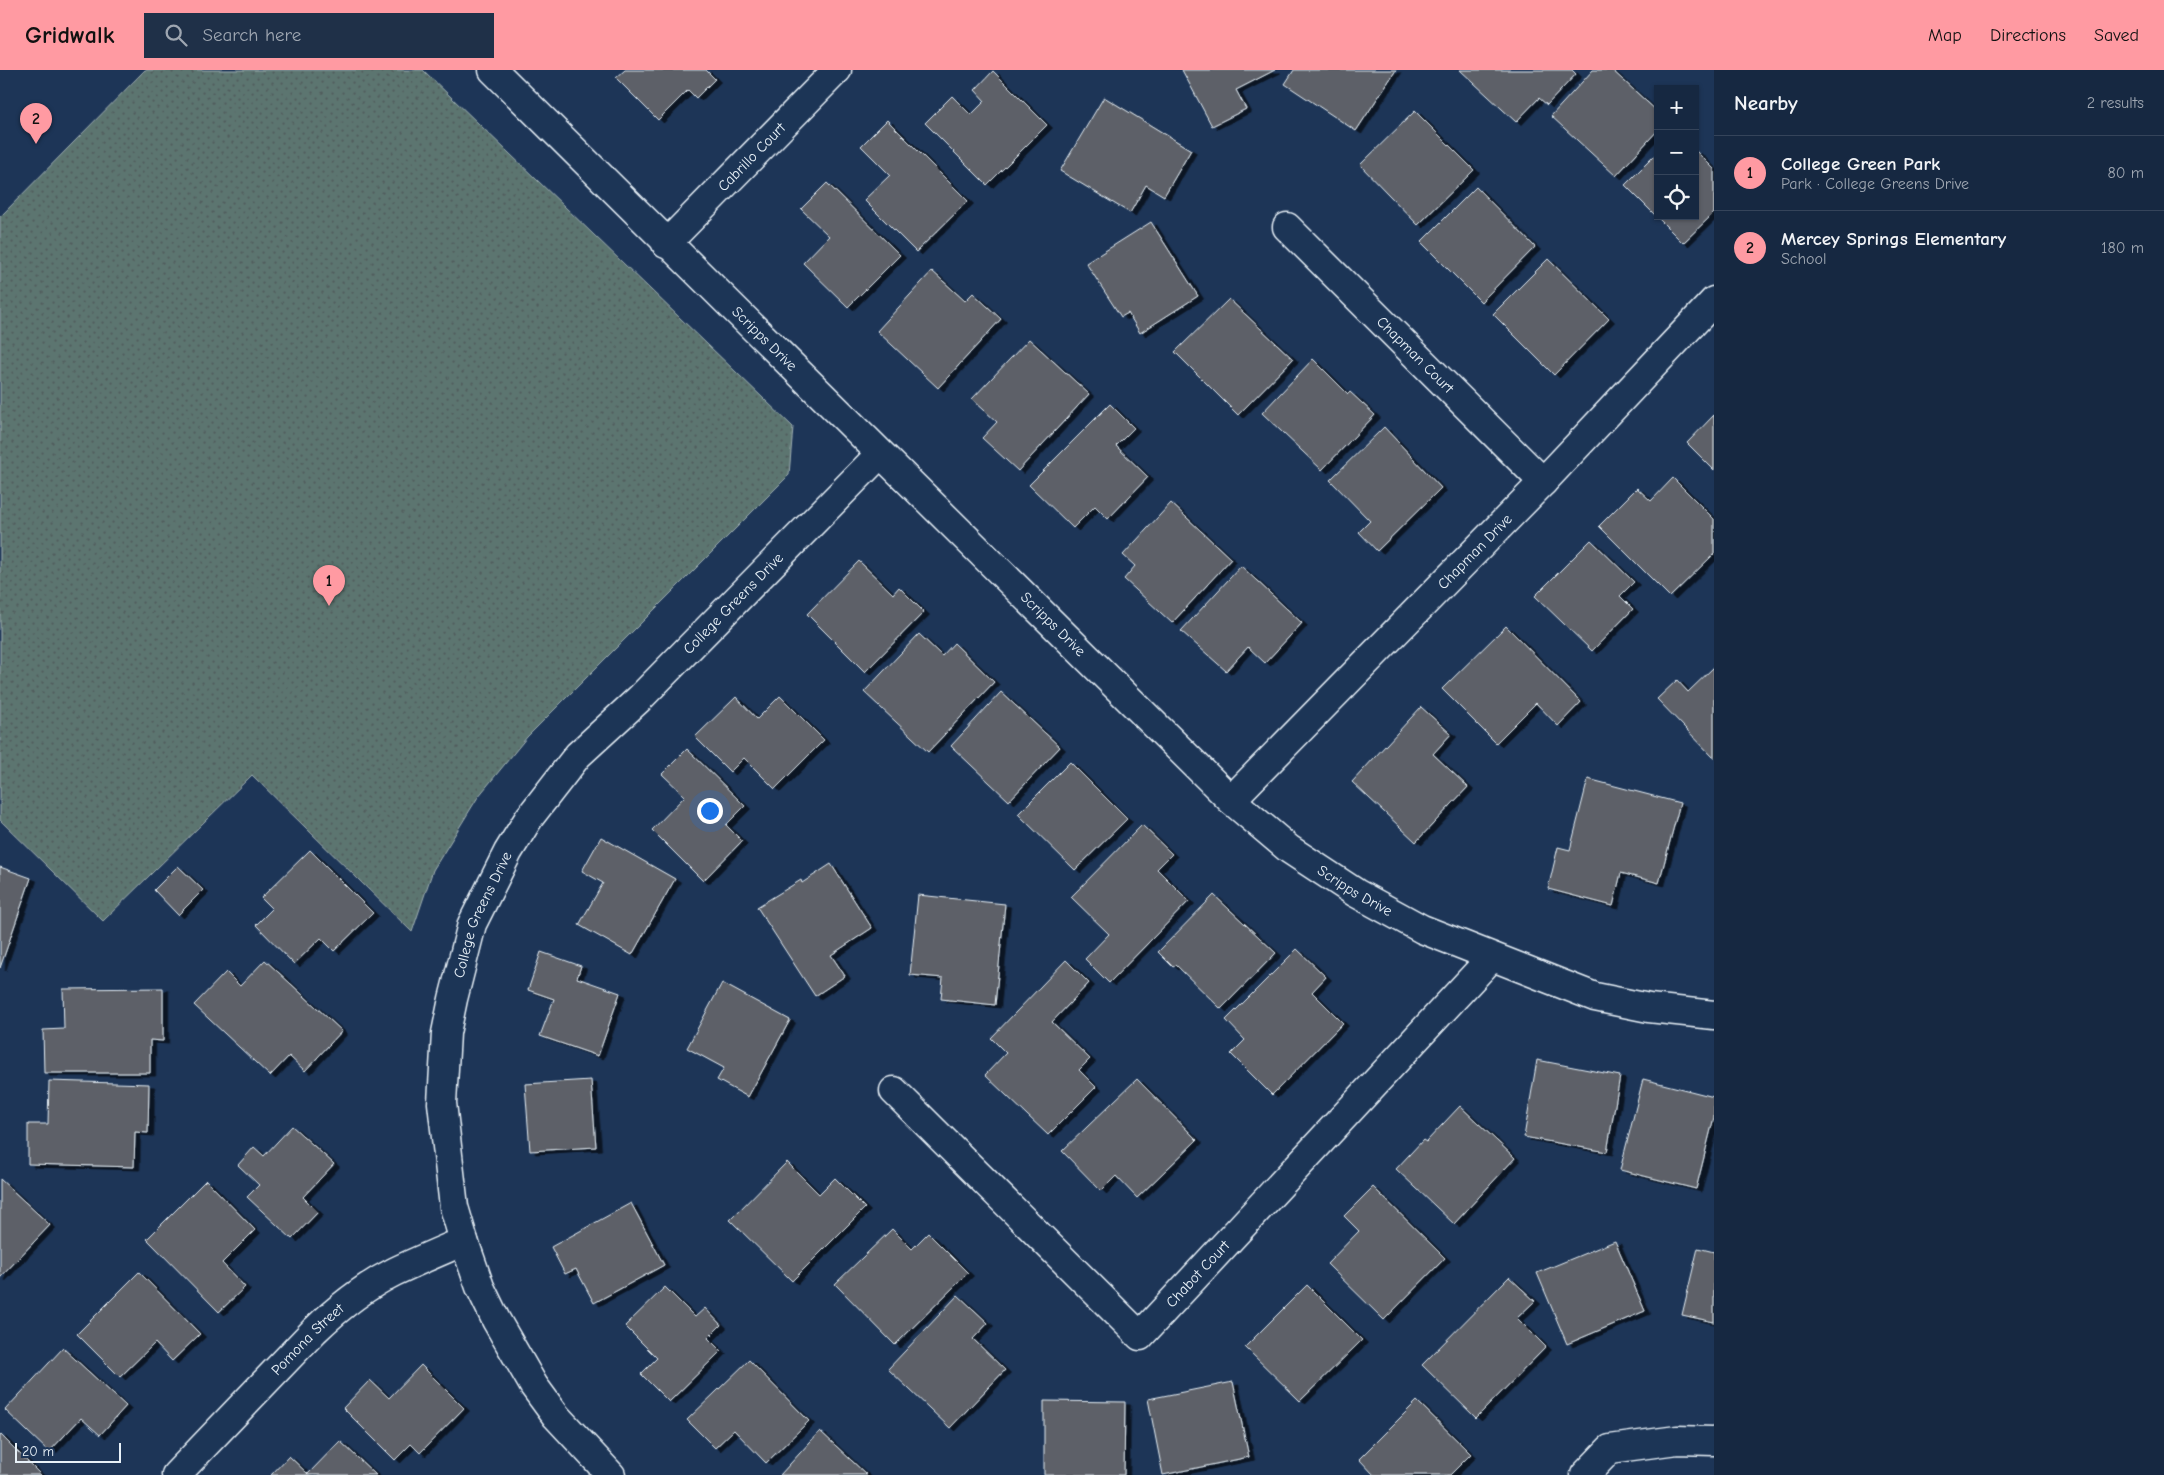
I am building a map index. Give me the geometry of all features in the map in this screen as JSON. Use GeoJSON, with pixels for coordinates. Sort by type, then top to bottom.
{"type":"FeatureCollection","features":[{"type":"Feature","properties":{"kind":"street","name":"Scripps Drive"},"geometry":{"type":"LineString","coordinates":[[492,70],[666,244],[1231,800],[1289,849],[1356,893],[1422,929],[1595,998],[1649,1008],[1714,1015]]}},
{"type":"Feature","properties":{"kind":"street","name":"Cabrillo Court"},"geometry":{"type":"LineString","coordinates":[[666,244],[837,70]]}},
{"type":"Feature","properties":{"kind":"street","name":"Chapman Court"},"geometry":{"type":"LineString","coordinates":[[1287,227],[1543,482]]}},
{"type":"Feature","properties":{"kind":"street","name":"Chapman Drive"},"geometry":{"type":"LineString","coordinates":[[1231,800],[1543,482],[1714,301]]}},
{"type":"Feature","properties":{"kind":"street","name":"College Greens Drive"},"geometry":{"type":"LineString","coordinates":[[611,1475],[556,1416],[534,1386],[480,1288],[464,1241],[454,1207],[442,1103],[446,1033],[452,999],[472,924],[508,852],[529,818],[578,755],[639,699],[880,454]]}},
{"type":"Feature","properties":{"kind":"street","name":"Chabot Court"},"geometry":{"type":"LineString","coordinates":[[894,1091],[1140,1336],[1492,957]]}},
{"type":"Feature","properties":{"kind":"street","name":"Pomona Street"},"geometry":{"type":"LineString","coordinates":[[176,1475],[338,1308],[394,1272],[464,1241]]}},
{"type":"Feature","properties":{"kind":"street"},"geometry":{"type":"LineString","coordinates":[[1584,1475],[1610,1449],[1677,1440],[1714,1440]]}},
{"type":"Feature","properties":{"kind":"green space"},"geometry":{"type":"Polygon","coordinates":[[[145,70],[423,70],[793,427],[789,475],[527,737],[478,797],[433,870],[412,932],[252,775],[103,921],[0,820],[0,217],[145,70]]]}},
{"type":"Feature","properties":{"kind":"building"},"geometry":{"type":"Polygon","coordinates":[[[625,70],[706,70],[715,79],[696,98],[688,90],[658,120],[616,78],[625,70]]]}},
{"type":"Feature","properties":{"kind":"building"},"geometry":{"type":"Polygon","coordinates":[[[1182,70],[1275,70],[1236,90],[1246,109],[1212,126],[1182,70]]]}},
{"type":"Feature","properties":{"kind":"building"},"geometry":{"type":"Polygon","coordinates":[[[1294,70],[1396,70],[1356,131],[1285,84],[1294,70]]]}},
{"type":"Feature","properties":{"kind":"building"},"geometry":{"type":"Polygon","coordinates":[[[1460,70],[1572,70],[1576,74],[1547,105],[1539,98],[1516,122],[1460,70]]]}},
{"type":"Feature","properties":{"kind":"building"},"geometry":{"type":"Polygon","coordinates":[[[1593,70],[1612,70],[1654,108],[1654,134],[1616,176],[1551,116],[1593,70]]]}},
{"type":"Feature","properties":{"kind":"building"},"geometry":{"type":"Polygon","coordinates":[[[993,71],[1047,125],[987,185],[925,123],[952,96],[971,115],[985,101],[975,90],[993,71]]]}},
{"type":"Feature","properties":{"kind":"building"},"geometry":{"type":"Polygon","coordinates":[[[1104,97],[1191,150],[1164,196],[1146,185],[1130,213],[1060,171],[1104,97]]]}},
{"type":"Feature","properties":{"kind":"building"},"geometry":{"type":"Polygon","coordinates":[[[1415,111],[1474,170],[1418,225],[1360,165],[1415,111]]]}},
{"type":"Feature","properties":{"kind":"building"},"geometry":{"type":"Polygon","coordinates":[[[887,120],[968,201],[916,252],[864,200],[890,175],[861,146],[887,120]]]}},
{"type":"Feature","properties":{"kind":"building"},"geometry":{"type":"Polygon","coordinates":[[[1699,154],[1714,169],[1714,213],[1683,243],[1660,220],[1699,220],[1699,154]]]}},
{"type":"Feature","properties":{"kind":"building"},"geometry":{"type":"Polygon","coordinates":[[[1654,156],[1654,214],[1625,185],[1654,156]]]}},
{"type":"Feature","properties":{"kind":"building"},"geometry":{"type":"Polygon","coordinates":[[[827,183],[900,255],[848,307],[803,263],[829,236],[801,209],[827,183]]]}},
{"type":"Feature","properties":{"kind":"building"},"geometry":{"type":"Polygon","coordinates":[[[1476,187],[1535,247],[1481,302],[1421,242],[1476,187]]]}},
{"type":"Feature","properties":{"kind":"building"},"geometry":{"type":"Polygon","coordinates":[[[1151,222],[1198,296],[1140,333],[1128,313],[1121,317],[1086,263],[1151,222]]]}},
{"type":"Feature","properties":{"kind":"building"},"geometry":{"type":"Polygon","coordinates":[[[1548,259],[1609,319],[1554,375],[1493,314],[1548,259]]]}},
{"type":"Feature","properties":{"kind":"building"},"geometry":{"type":"Polygon","coordinates":[[[932,271],[965,301],[973,293],[1001,319],[938,388],[877,331],[932,271]]]}},
{"type":"Feature","properties":{"kind":"building"},"geometry":{"type":"Polygon","coordinates":[[[1229,299],[1293,359],[1238,415],[1175,352],[1229,299]]]}},
{"type":"Feature","properties":{"kind":"building"},"geometry":{"type":"Polygon","coordinates":[[[1029,339],[1089,394],[1018,471],[982,438],[997,422],[972,399],[1029,339]]]}},
{"type":"Feature","properties":{"kind":"building"},"geometry":{"type":"Polygon","coordinates":[[[1313,359],[1348,394],[1350,392],[1375,415],[1322,470],[1262,413],[1313,359]]]}},
{"type":"Feature","properties":{"kind":"building"},"geometry":{"type":"Polygon","coordinates":[[[1110,404],[1134,428],[1116,446],[1148,477],[1108,519],[1095,506],[1073,528],[1029,485],[1110,404]]]}},
{"type":"Feature","properties":{"kind":"building"},"geometry":{"type":"Polygon","coordinates":[[[1714,415],[1714,470],[1687,443],[1714,415]]]}},
{"type":"Feature","properties":{"kind":"building"},"geometry":{"type":"Polygon","coordinates":[[[1384,427],[1441,488],[1377,551],[1359,532],[1370,521],[1330,480],[1384,427]]]}},
{"type":"Feature","properties":{"kind":"building"},"geometry":{"type":"Polygon","coordinates":[[[1673,478],[1714,519],[1714,554],[1670,597],[1599,526],[1637,488],[1651,501],[1673,478]]]}},
{"type":"Feature","properties":{"kind":"building"},"geometry":{"type":"Polygon","coordinates":[[[1171,503],[1231,559],[1172,623],[1124,579],[1135,566],[1123,555],[1171,503]]]}},
{"type":"Feature","properties":{"kind":"building"},"geometry":{"type":"Polygon","coordinates":[[[1591,540],[1634,582],[1620,596],[1633,609],[1592,651],[1535,596],[1591,540]]]}},
{"type":"Feature","properties":{"kind":"building"},"geometry":{"type":"Polygon","coordinates":[[[859,561],[893,594],[899,587],[924,612],[865,672],[807,614],[859,561]]]}},
{"type":"Feature","properties":{"kind":"building"},"geometry":{"type":"Polygon","coordinates":[[[1241,566],[1302,623],[1265,663],[1248,647],[1226,671],[1181,631],[1241,566]]]}},
{"type":"Feature","properties":{"kind":"building"},"geometry":{"type":"Polygon","coordinates":[[[1506,626],[1581,702],[1558,726],[1536,703],[1496,743],[1442,689],[1506,626]]]}},
{"type":"Feature","properties":{"kind":"building"},"geometry":{"type":"Polygon","coordinates":[[[919,634],[942,656],[954,643],[994,682],[928,752],[864,692],[919,634]]]}},
{"type":"Feature","properties":{"kind":"building"},"geometry":{"type":"Polygon","coordinates":[[[1714,667],[1714,758],[1657,699],[1677,680],[1688,692],[1714,667]]]}},
{"type":"Feature","properties":{"kind":"building"},"geometry":{"type":"Polygon","coordinates":[[[1001,692],[1060,747],[1009,801],[951,746],[1001,692]]]}},
{"type":"Feature","properties":{"kind":"building"},"geometry":{"type":"Polygon","coordinates":[[[780,696],[824,740],[775,789],[744,758],[730,772],[695,737],[736,697],[757,719],[780,696]]]}},
{"type":"Feature","properties":{"kind":"building"},"geometry":{"type":"Polygon","coordinates":[[[1421,707],[1451,734],[1433,754],[1468,787],[1416,842],[1352,782],[1421,707]]]}},
{"type":"Feature","properties":{"kind":"building"},"geometry":{"type":"Polygon","coordinates":[[[687,749],[745,806],[726,825],[742,841],[703,881],[652,830],[685,796],[662,774],[687,749]]]}},
{"type":"Feature","properties":{"kind":"building"},"geometry":{"type":"Polygon","coordinates":[[[1070,762],[1127,819],[1075,870],[1018,814],[1070,762]]]}},
{"type":"Feature","properties":{"kind":"building"},"geometry":{"type":"Polygon","coordinates":[[[1588,779],[1680,803],[1659,883],[1621,873],[1613,906],[1548,889],[1558,847],[1570,850],[1588,779]]]}},
{"type":"Feature","properties":{"kind":"building"},"geometry":{"type":"Polygon","coordinates":[[[1142,825],[1172,854],[1157,869],[1189,901],[1109,983],[1085,959],[1109,934],[1071,897],[1142,825]]]}},
{"type":"Feature","properties":{"kind":"building"},"geometry":{"type":"Polygon","coordinates":[[[601,837],[675,879],[632,955],[579,925],[603,883],[582,871],[601,837]]]}},
{"type":"Feature","properties":{"kind":"building"},"geometry":{"type":"Polygon","coordinates":[[[310,850],[373,913],[334,951],[321,938],[294,964],[256,925],[272,909],[261,898],[310,850]]]}},
{"type":"Feature","properties":{"kind":"building"},"geometry":{"type":"Polygon","coordinates":[[[831,864],[872,928],[831,955],[845,976],[815,996],[757,907],[801,880],[802,883],[831,864]]]}},
{"type":"Feature","properties":{"kind":"building"},"geometry":{"type":"Polygon","coordinates":[[[178,866],[203,890],[178,915],[154,890],[178,866]]]}},
{"type":"Feature","properties":{"kind":"building"},"geometry":{"type":"Polygon","coordinates":[[[0,867],[31,878],[0,968],[0,867]]]}},
{"type":"Feature","properties":{"kind":"building"},"geometry":{"type":"Polygon","coordinates":[[[918,895],[1005,904],[995,1005],[941,999],[943,978],[910,975],[918,895]]]}},
{"type":"Feature","properties":{"kind":"building"},"geometry":{"type":"Polygon","coordinates":[[[1214,895],[1276,953],[1221,1009],[1176,965],[1173,967],[1158,952],[1214,895]]]}},
{"type":"Feature","properties":{"kind":"building"},"geometry":{"type":"Polygon","coordinates":[[[1297,949],[1326,977],[1312,992],[1343,1023],[1272,1095],[1231,1054],[1245,1040],[1226,1020],[1297,949]]]}},
{"type":"Feature","properties":{"kind":"building"},"geometry":{"type":"Polygon","coordinates":[[[541,952],[581,966],[577,978],[620,993],[598,1056],[540,1036],[554,999],[528,990],[541,952]]]}},
{"type":"Feature","properties":{"kind":"building"},"geometry":{"type":"Polygon","coordinates":[[[265,960],[342,1031],[305,1071],[289,1056],[270,1076],[194,1005],[226,972],[240,986],[265,960]]]}},
{"type":"Feature","properties":{"kind":"building"},"geometry":{"type":"Polygon","coordinates":[[[1066,960],[1089,983],[1052,1022],[1090,1059],[1079,1070],[1096,1087],[1048,1135],[985,1075],[1006,1053],[991,1038],[1066,960]]]}},
{"type":"Feature","properties":{"kind":"building"},"geometry":{"type":"Polygon","coordinates":[[[722,983],[790,1020],[748,1097],[717,1080],[724,1068],[687,1048],[722,983]]]}},
{"type":"Feature","properties":{"kind":"building"},"geometry":{"type":"Polygon","coordinates":[[[163,988],[163,1041],[150,1040],[150,1073],[44,1073],[43,1030],[64,1029],[63,989],[163,988]]]}},
{"type":"Feature","properties":{"kind":"building"},"geometry":{"type":"Polygon","coordinates":[[[1537,1060],[1620,1076],[1607,1152],[1524,1137],[1537,1060]]]}},
{"type":"Feature","properties":{"kind":"building"},"geometry":{"type":"Polygon","coordinates":[[[1137,1079],[1197,1140],[1137,1198],[1116,1176],[1101,1191],[1062,1151],[1137,1079]]]}},
{"type":"Feature","properties":{"kind":"building"},"geometry":{"type":"Polygon","coordinates":[[[1643,1079],[1714,1097],[1714,1117],[1696,1189],[1620,1170],[1643,1079]]]}},
{"type":"Feature","properties":{"kind":"building"},"geometry":{"type":"Polygon","coordinates":[[[591,1080],[596,1147],[530,1151],[525,1084],[591,1080]]]}},
{"type":"Feature","properties":{"kind":"building"},"geometry":{"type":"Polygon","coordinates":[[[49,1081],[149,1084],[148,1133],[135,1132],[134,1167],[28,1164],[28,1124],[48,1124],[49,1081]]]}},
{"type":"Feature","properties":{"kind":"building"},"geometry":{"type":"Polygon","coordinates":[[[1460,1106],[1515,1158],[1454,1224],[1396,1169],[1423,1140],[1426,1142],[1460,1106]]]}},
{"type":"Feature","properties":{"kind":"building"},"geometry":{"type":"Polygon","coordinates":[[[292,1126],[334,1164],[303,1197],[318,1212],[292,1239],[247,1197],[259,1185],[238,1165],[254,1147],[264,1156],[292,1126]]]}},
{"type":"Feature","properties":{"kind":"building"},"geometry":{"type":"Polygon","coordinates":[[[787,1162],[819,1194],[835,1178],[865,1208],[792,1281],[730,1220],[787,1162]]]}},
{"type":"Feature","properties":{"kind":"building"},"geometry":{"type":"Polygon","coordinates":[[[0,1179],[50,1225],[0,1278],[0,1179]]]}},
{"type":"Feature","properties":{"kind":"building"},"geometry":{"type":"Polygon","coordinates":[[[206,1180],[255,1230],[222,1263],[245,1287],[219,1312],[147,1239],[206,1180]]]}},
{"type":"Feature","properties":{"kind":"building"},"geometry":{"type":"Polygon","coordinates":[[[1373,1187],[1445,1258],[1384,1320],[1327,1264],[1359,1231],[1344,1216],[1373,1187]]]}},
{"type":"Feature","properties":{"kind":"building"},"geometry":{"type":"Polygon","coordinates":[[[631,1203],[664,1265],[594,1303],[576,1269],[565,1274],[551,1247],[631,1203]]]}},
{"type":"Feature","properties":{"kind":"building"},"geometry":{"type":"Polygon","coordinates":[[[892,1229],[912,1249],[928,1233],[968,1273],[895,1345],[835,1284],[892,1229]]]}},
{"type":"Feature","properties":{"kind":"building"},"geometry":{"type":"Polygon","coordinates":[[[1615,1241],[1645,1311],[1567,1344],[1537,1273],[1615,1241]]]}},
{"type":"Feature","properties":{"kind":"building"},"geometry":{"type":"Polygon","coordinates":[[[1698,1248],[1714,1252],[1714,1322],[1682,1315],[1698,1248]]]}},
{"type":"Feature","properties":{"kind":"building"},"geometry":{"type":"Polygon","coordinates":[[[139,1272],[200,1334],[172,1361],[155,1343],[120,1377],[77,1334],[139,1272]]]}},
{"type":"Feature","properties":{"kind":"building"},"geometry":{"type":"Polygon","coordinates":[[[1509,1277],[1535,1301],[1517,1318],[1546,1347],[1476,1418],[1422,1365],[1509,1277]]]}},
{"type":"Feature","properties":{"kind":"building"},"geometry":{"type":"Polygon","coordinates":[[[1307,1285],[1362,1340],[1300,1401],[1245,1347],[1307,1285]]]}},
{"type":"Feature","properties":{"kind":"building"},"geometry":{"type":"Polygon","coordinates":[[[665,1287],[695,1317],[705,1308],[721,1325],[708,1338],[721,1351],[669,1402],[641,1374],[657,1358],[625,1326],[665,1287]]]}},
{"type":"Feature","properties":{"kind":"building"},"geometry":{"type":"Polygon","coordinates":[[[958,1295],[988,1323],[973,1339],[1005,1370],[950,1428],[888,1369],[958,1295]]]}},
{"type":"Feature","properties":{"kind":"building"},"geometry":{"type":"Polygon","coordinates":[[[63,1348],[126,1406],[100,1435],[81,1418],[49,1452],[5,1410],[63,1348]]]}},
{"type":"Feature","properties":{"kind":"building"},"geometry":{"type":"Polygon","coordinates":[[[749,1360],[809,1421],[766,1463],[734,1430],[715,1448],[687,1420],[749,1360]]]}},
{"type":"Feature","properties":{"kind":"building"},"geometry":{"type":"Polygon","coordinates":[[[421,1365],[464,1408],[420,1453],[411,1444],[395,1460],[343,1408],[370,1380],[389,1398],[421,1365]]]}},
{"type":"Feature","properties":{"kind":"building"},"geometry":{"type":"Polygon","coordinates":[[[1233,1382],[1249,1457],[1163,1475],[1148,1399],[1233,1382]]]}},
{"type":"Feature","properties":{"kind":"building"},"geometry":{"type":"Polygon","coordinates":[[[1044,1401],[1125,1402],[1124,1475],[1044,1475],[1044,1401]]]}},
{"type":"Feature","properties":{"kind":"building"},"geometry":{"type":"Polygon","coordinates":[[[1417,1401],[1471,1454],[1450,1475],[1374,1475],[1359,1459],[1417,1401]]]}},
{"type":"Feature","properties":{"kind":"building"},"geometry":{"type":"Polygon","coordinates":[[[820,1431],[867,1475],[780,1475],[820,1431]]]}},
{"type":"Feature","properties":{"kind":"building"},"geometry":{"type":"Polygon","coordinates":[[[0,1434],[41,1475],[0,1475],[0,1434]]]}},
{"type":"Feature","properties":{"kind":"building"},"geometry":{"type":"Polygon","coordinates":[[[340,1441],[376,1475],[271,1475],[289,1456],[308,1474],[340,1441]]]}},
{"type":"Feature","properties":{"kind":"place","name":"Mercey Springs Elementary"},"geometry":{"type":"Point","coordinates":[36,144]}},
{"type":"Feature","properties":{"kind":"place","name":"College Green Park"},"geometry":{"type":"Point","coordinates":[329,606]}}]}
